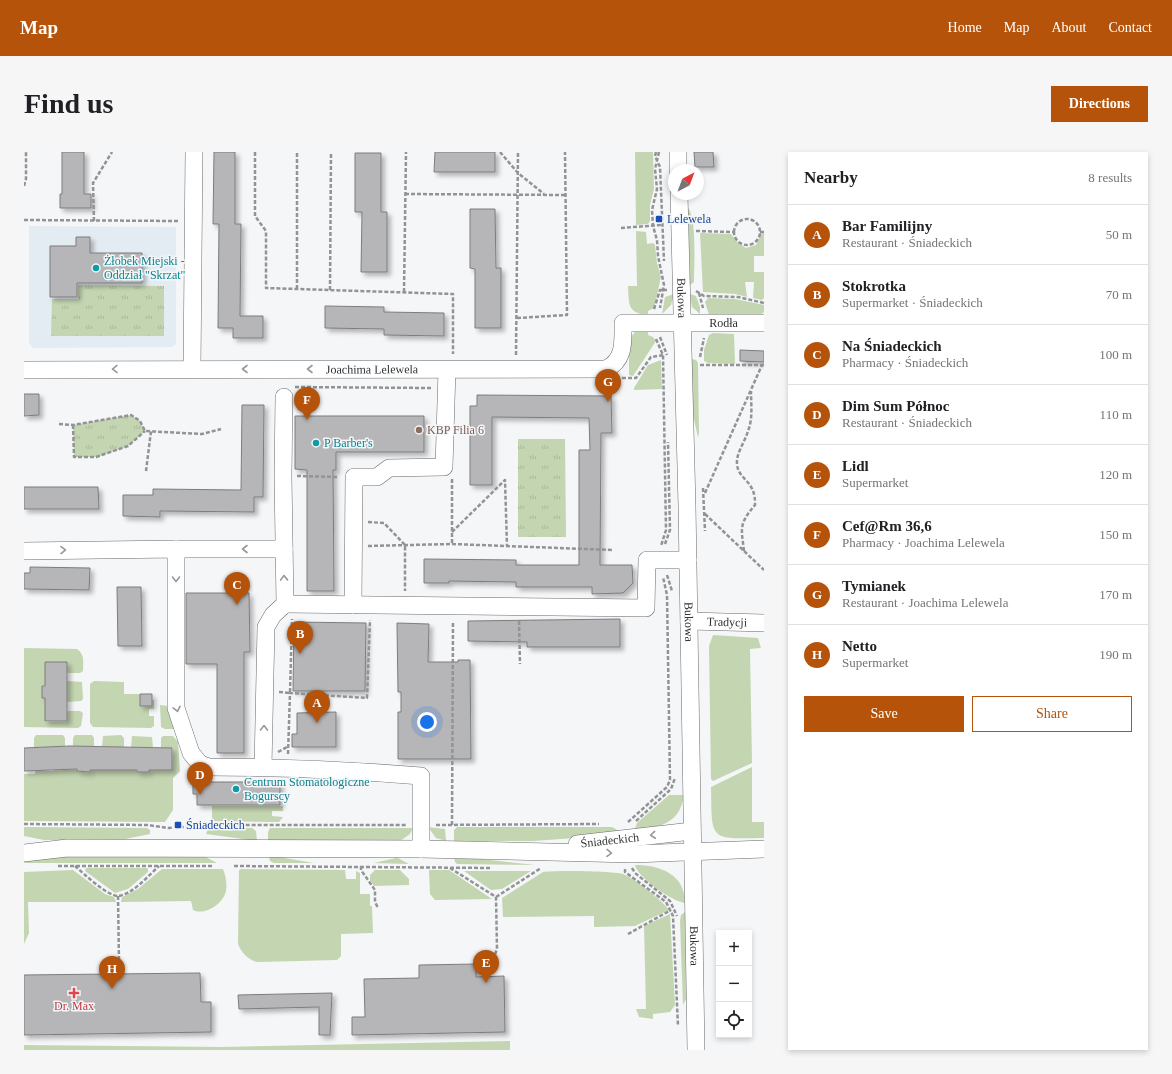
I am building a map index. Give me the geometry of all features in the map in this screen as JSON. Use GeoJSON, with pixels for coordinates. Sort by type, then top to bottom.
{"type":"FeatureCollection","features":[{"type":"Feature","properties":{"kind":"street"},"geometry":{"type":"LineString","coordinates":[[192,369],[194,152]]}},
{"type":"Feature","properties":{"kind":"street"},"geometry":{"type":"LineString","coordinates":[[678,152],[678,164]]}},
{"type":"Feature","properties":{"kind":"street","name":"Bukowa"},"geometry":{"type":"LineString","coordinates":[[679,200],[688,560],[696,1050]]}},
{"type":"Feature","properties":{"kind":"street","name":"Joachima Lelewela"},"geometry":{"type":"LineString","coordinates":[[24,370],[192,369],[450,364],[606,369],[612,366],[619,359],[622,349],[623,323],[683,323]]}},
{"type":"Feature","properties":{"kind":"street","name":"Rodła"},"geometry":{"type":"LineString","coordinates":[[683,323],[764,323]]}},
{"type":"Feature","properties":{"kind":"street"},"geometry":{"type":"LineString","coordinates":[[353,605],[354,477],[377,477],[389,468],[444,468],[450,364]]}},
{"type":"Feature","properties":{"kind":"street"},"geometry":{"type":"LineString","coordinates":[[284,397],[283,476],[285,604]]}},
{"type":"Feature","properties":{"kind":"street"},"geometry":{"type":"LineString","coordinates":[[176,549],[175,696],[176,708],[191,753],[200,764],[209,767],[263,767],[335,771],[349,770],[421,776],[421,849]]}},
{"type":"Feature","properties":{"kind":"street"},"geometry":{"type":"LineString","coordinates":[[24,551],[284,549]]}},
{"type":"Feature","properties":{"kind":"street"},"geometry":{"type":"LineString","coordinates":[[263,767],[266,627],[273,616],[285,604],[353,605],[368,615],[405,606],[646,608],[647,560],[688,560]]}},
{"type":"Feature","properties":{"kind":"street","name":"Tradycji"},"geometry":{"type":"LineString","coordinates":[[689,621],[764,623]]}},
{"type":"Feature","properties":{"kind":"street","name":"Śniadeckich"},"geometry":{"type":"LineString","coordinates":[[629,850],[692,831]]}},
{"type":"Feature","properties":{"kind":"street","name":"Śniadeckich"},"geometry":{"type":"LineString","coordinates":[[24,842],[67,848]]}},
{"type":"Feature","properties":{"kind":"street","name":"Śniadeckich"},"geometry":{"type":"LineString","coordinates":[[24,853],[67,848],[421,849],[528,852],[629,850],[693,852]]}},
{"type":"Feature","properties":{"kind":"street"},"geometry":{"type":"LineString","coordinates":[[693,852],[764,849]]}},
{"type":"Feature","properties":{"kind":"path"},"geometry":{"type":"LineString","coordinates":[[24,186],[26,179],[26,152]]}},
{"type":"Feature","properties":{"kind":"path"},"geometry":{"type":"LineString","coordinates":[[94,221],[93,183],[112,152]]}},
{"type":"Feature","properties":{"kind":"path"},"geometry":{"type":"LineString","coordinates":[[255,152],[255,216],[266,232],[266,288],[453,294],[450,364]]}},
{"type":"Feature","properties":{"kind":"path"},"geometry":{"type":"LineString","coordinates":[[297,152],[297,289]]}},
{"type":"Feature","properties":{"kind":"path"},"geometry":{"type":"LineString","coordinates":[[330,290],[331,152]]}},
{"type":"Feature","properties":{"kind":"path"},"geometry":{"type":"LineString","coordinates":[[404,292],[406,152]]}},
{"type":"Feature","properties":{"kind":"path"},"geometry":{"type":"LineString","coordinates":[[500,152],[518,173],[544,195]]}},
{"type":"Feature","properties":{"kind":"path"},"geometry":{"type":"LineString","coordinates":[[516,359],[518,152]]}},
{"type":"Feature","properties":{"kind":"path"},"geometry":{"type":"LineString","coordinates":[[516,318],[567,315],[565,152]]}},
{"type":"Feature","properties":{"kind":"path"},"geometry":{"type":"LineString","coordinates":[[656,152],[657,161],[660,167],[661,225],[664,262]]}},
{"type":"Feature","properties":{"kind":"path"},"geometry":{"type":"LineString","coordinates":[[659,152],[656,170],[657,189],[652,210],[653,226],[657,240],[658,256],[664,290],[653,331],[663,355],[666,530],[661,545],[672,595]]}},
{"type":"Feature","properties":{"kind":"path"},"geometry":{"type":"LineString","coordinates":[[405,194],[565,195]]}},
{"type":"Feature","properties":{"kind":"path"},"geometry":{"type":"LineString","coordinates":[[745,219],[749,219],[757,223],[760,232],[755,242],[747,245],[736,239],[734,232],[737,223],[745,219]]}},
{"type":"Feature","properties":{"kind":"path"},"geometry":{"type":"LineString","coordinates":[[24,220],[183,221]]}},
{"type":"Feature","properties":{"kind":"path"},"geometry":{"type":"LineString","coordinates":[[621,228],[661,225]]}},
{"type":"Feature","properties":{"kind":"path"},"geometry":{"type":"LineString","coordinates":[[696,232],[734,232]]}},
{"type":"Feature","properties":{"kind":"path"},"geometry":{"type":"LineString","coordinates":[[669,283],[671,290],[660,290],[656,301],[656,323],[667,355],[670,530],[665,545],[663,577],[668,595],[670,780],[667,787],[630,821],[629,850],[634,873],[664,895],[675,909],[678,922],[679,1026],[674,921],[671,910],[666,902],[625,872],[629,850],[631,826],[671,789],[676,774]]}},
{"type":"Feature","properties":{"kind":"path"},"geometry":{"type":"LineString","coordinates":[[698,293],[704,296],[738,297],[764,303]]}},
{"type":"Feature","properties":{"kind":"path"},"geometry":{"type":"LineString","coordinates":[[700,365],[763,365],[704,494]]}},
{"type":"Feature","properties":{"kind":"path"},"geometry":{"type":"LineString","coordinates":[[744,551],[741,527],[747,515],[756,505],[756,495],[752,486],[742,476],[737,465],[738,455],[749,431],[751,418],[751,391]]}},
{"type":"Feature","properties":{"kind":"path"},"geometry":{"type":"LineString","coordinates":[[59,424],[73,425],[132,415],[140,421],[145,431]]}},
{"type":"Feature","properties":{"kind":"path"},"geometry":{"type":"LineString","coordinates":[[73,425],[74,457],[96,456],[128,446],[145,431],[202,434],[221,429]]}},
{"type":"Feature","properties":{"kind":"path"},"geometry":{"type":"LineString","coordinates":[[146,471],[151,431]]}},
{"type":"Feature","properties":{"kind":"path"},"geometry":{"type":"LineString","coordinates":[[283,476],[354,477]]}},
{"type":"Feature","properties":{"kind":"path"},"geometry":{"type":"LineString","coordinates":[[452,533],[505,480],[506,546]]}},
{"type":"Feature","properties":{"kind":"path"},"geometry":{"type":"LineString","coordinates":[[705,513],[764,570]]}},
{"type":"Feature","properties":{"kind":"path"},"geometry":{"type":"LineString","coordinates":[[354,521],[384,523],[405,545],[405,606]]}},
{"type":"Feature","properties":{"kind":"path"},"geometry":{"type":"LineString","coordinates":[[353,547],[452,544],[612,550]]}},
{"type":"Feature","properties":{"kind":"path"},"geometry":{"type":"LineString","coordinates":[[452,825],[453,606]]}},
{"type":"Feature","properties":{"kind":"path"},"geometry":{"type":"LineString","coordinates":[[519,607],[520,664]]}},
{"type":"Feature","properties":{"kind":"path"},"geometry":{"type":"LineString","coordinates":[[290,693],[367,698],[368,615]]}},
{"type":"Feature","properties":{"kind":"path"},"geometry":{"type":"LineString","coordinates":[[287,768],[292,618],[296,619]]}},
{"type":"Feature","properties":{"kind":"path"},"geometry":{"type":"LineString","coordinates":[[24,824],[148,825],[168,828],[211,825],[607,824]]}},
{"type":"Feature","properties":{"kind":"path"},"geometry":{"type":"LineString","coordinates":[[618,868],[629,850]]}},
{"type":"Feature","properties":{"kind":"path"},"geometry":{"type":"LineString","coordinates":[[53,866],[217,866]]}},
{"type":"Feature","properties":{"kind":"path"},"geometry":{"type":"LineString","coordinates":[[75,866],[110,894],[118,896],[137,886],[159,866]]}},
{"type":"Feature","properties":{"kind":"path"},"geometry":{"type":"LineString","coordinates":[[232,866],[495,868]]}},
{"type":"Feature","properties":{"kind":"path"},"geometry":{"type":"LineString","coordinates":[[361,866],[361,870],[375,890],[375,902],[378,908]]}},
{"type":"Feature","properties":{"kind":"path"},"geometry":{"type":"LineString","coordinates":[[449,867],[496,897]]}},
{"type":"Feature","properties":{"kind":"path"},"geometry":{"type":"LineString","coordinates":[[533,868],[548,868]]}},
{"type":"Feature","properties":{"kind":"path"},"geometry":{"type":"LineString","coordinates":[[496,897],[540,868]]}},
{"type":"Feature","properties":{"kind":"path"},"geometry":{"type":"LineString","coordinates":[[118,896],[119,963]]}},
{"type":"Feature","properties":{"kind":"path"},"geometry":{"type":"LineString","coordinates":[[487,976],[497,949],[496,897]]}},
{"type":"Feature","properties":{"kind":"path"},"geometry":{"type":"LineString","coordinates":[[628,934],[671,910],[693,908]]}},
{"type":"Feature","properties":{"kind":"shaded area"},"geometry":{"type":"Polygon","coordinates":[[[29,226],[176,227],[176,344],[172,347],[33,348],[29,343],[29,226]]]}},
{"type":"Feature","properties":{"kind":"green space"},"geometry":{"type":"Polygon","coordinates":[[[635,152],[653,152],[654,189],[650,205],[650,221],[648,224],[636,225],[635,152]]]}},
{"type":"Feature","properties":{"kind":"green space"},"geometry":{"type":"Polygon","coordinates":[[[688,208],[691,213],[694,232],[694,282],[690,285],[688,208]]]}},
{"type":"Feature","properties":{"kind":"green space"},"geometry":{"type":"Polygon","coordinates":[[[636,231],[646,232],[647,244],[653,243],[655,245],[657,263],[661,277],[654,308],[648,311],[648,316],[633,310],[629,303],[628,286],[637,286],[636,231]]]}},
{"type":"Feature","properties":{"kind":"green space"},"geometry":{"type":"Polygon","coordinates":[[[700,233],[731,234],[737,242],[746,248],[756,245],[761,234],[764,233],[764,256],[754,256],[754,272],[764,272],[764,298],[762,300],[753,298],[754,282],[745,282],[747,297],[735,294],[703,292],[700,233]]]}},
{"type":"Feature","properties":{"kind":"green space"},"geometry":{"type":"Polygon","coordinates":[[[78,285],[164,286],[164,336],[51,336],[52,299],[78,299],[78,285]]]}},
{"type":"Feature","properties":{"kind":"green space"},"geometry":{"type":"Polygon","coordinates":[[[674,294],[671,305],[662,314],[665,297],[674,294]]]}},
{"type":"Feature","properties":{"kind":"green space"},"geometry":{"type":"Polygon","coordinates":[[[690,294],[696,296],[700,307],[700,314],[692,307],[690,294]]]}},
{"type":"Feature","properties":{"kind":"green space"},"geometry":{"type":"Polygon","coordinates":[[[708,298],[735,299],[764,305],[764,312],[760,315],[709,315],[705,302],[708,298]]]}},
{"type":"Feature","properties":{"kind":"green space"},"geometry":{"type":"Polygon","coordinates":[[[636,331],[648,331],[648,335],[653,337],[656,341],[633,376],[629,375],[629,339],[636,331]]]}},
{"type":"Feature","properties":{"kind":"green space"},"geometry":{"type":"Polygon","coordinates":[[[713,333],[734,334],[735,364],[708,363],[704,361],[704,350],[709,335],[713,333]]]}},
{"type":"Feature","properties":{"kind":"green space"},"geometry":{"type":"Polygon","coordinates":[[[691,359],[696,360],[698,363],[698,437],[693,415],[691,359]]]}},
{"type":"Feature","properties":{"kind":"green space"},"geometry":{"type":"Polygon","coordinates":[[[661,360],[662,389],[634,390],[648,365],[661,360]]]}},
{"type":"Feature","properties":{"kind":"green space"},"geometry":{"type":"Polygon","coordinates":[[[131,415],[140,421],[145,431],[128,446],[97,457],[74,457],[73,425],[131,415]]]}},
{"type":"Feature","properties":{"kind":"green space"},"geometry":{"type":"Polygon","coordinates":[[[518,439],[565,439],[566,537],[518,537],[518,439]]]}},
{"type":"Feature","properties":{"kind":"green space"},"geometry":{"type":"Polygon","coordinates":[[[713,635],[758,638],[761,648],[750,649],[752,763],[713,781],[711,779],[709,646],[713,635]]]}},
{"type":"Feature","properties":{"kind":"green space"},"geometry":{"type":"Polygon","coordinates":[[[24,648],[77,649],[80,651],[83,659],[83,671],[80,673],[67,673],[67,662],[45,662],[45,685],[42,686],[42,698],[45,698],[45,722],[67,722],[67,711],[80,711],[83,713],[81,726],[78,728],[24,727],[24,648]]]}},
{"type":"Feature","properties":{"kind":"green space"},"geometry":{"type":"Polygon","coordinates":[[[67,681],[82,682],[83,699],[81,701],[67,702],[67,681]]]}},
{"type":"Feature","properties":{"kind":"green space"},"geometry":{"type":"Polygon","coordinates":[[[94,681],[124,682],[124,694],[140,694],[140,706],[152,706],[152,700],[154,700],[154,709],[149,709],[149,716],[154,716],[154,726],[151,728],[93,727],[90,723],[90,684],[94,681]]]}},
{"type":"Feature","properties":{"kind":"green space"},"geometry":{"type":"Polygon","coordinates":[[[160,705],[169,706],[178,729],[165,729],[161,727],[160,705]]]}},
{"type":"Feature","properties":{"kind":"green space"},"geometry":{"type":"Polygon","coordinates":[[[36,735],[63,735],[65,738],[65,747],[34,747],[34,738],[36,735]]]}},
{"type":"Feature","properties":{"kind":"green space"},"geometry":{"type":"Polygon","coordinates":[[[75,735],[92,735],[94,738],[94,747],[73,747],[73,738],[75,735]]]}},
{"type":"Feature","properties":{"kind":"green space"},"geometry":{"type":"Polygon","coordinates":[[[121,735],[124,738],[124,747],[102,747],[103,736],[121,735]]]}},
{"type":"Feature","properties":{"kind":"green space"},"geometry":{"type":"Polygon","coordinates":[[[132,736],[152,737],[153,747],[131,748],[132,736]]]}},
{"type":"Feature","properties":{"kind":"green space"},"geometry":{"type":"Polygon","coordinates":[[[163,736],[173,736],[178,742],[180,771],[173,778],[173,810],[165,822],[24,821],[24,774],[35,774],[35,771],[54,770],[78,770],[78,772],[90,772],[90,770],[136,770],[136,772],[149,772],[149,770],[172,770],[173,748],[161,748],[161,738],[163,736]]]}},
{"type":"Feature","properties":{"kind":"green space"},"geometry":{"type":"Polygon","coordinates":[[[752,767],[752,822],[764,822],[764,838],[723,837],[717,833],[714,827],[712,818],[711,787],[752,767]]]}},
{"type":"Feature","properties":{"kind":"green space"},"geometry":{"type":"Polygon","coordinates":[[[669,795],[684,795],[682,805],[673,819],[659,826],[634,831],[637,823],[669,795]]]}},
{"type":"Feature","properties":{"kind":"green space"},"geometry":{"type":"Polygon","coordinates":[[[212,806],[283,806],[283,811],[272,811],[272,816],[283,817],[279,822],[212,821],[212,806]]]}},
{"type":"Feature","properties":{"kind":"green space"},"geometry":{"type":"Polygon","coordinates":[[[24,827],[147,828],[150,830],[150,834],[120,840],[44,840],[24,836],[24,827]]]}},
{"type":"Feature","properties":{"kind":"green space"},"geometry":{"type":"Polygon","coordinates":[[[428,827],[445,829],[446,841],[436,838],[428,827]]]}},
{"type":"Feature","properties":{"kind":"green space"},"geometry":{"type":"Polygon","coordinates":[[[457,827],[612,827],[619,831],[575,838],[533,841],[454,841],[454,830],[457,827]]]}},
{"type":"Feature","properties":{"kind":"green space"},"geometry":{"type":"Polygon","coordinates":[[[252,828],[256,831],[257,841],[206,834],[208,829],[252,828]]]}},
{"type":"Feature","properties":{"kind":"green space"},"geometry":{"type":"Polygon","coordinates":[[[270,828],[413,828],[410,834],[400,841],[268,841],[268,832],[270,828]]]}},
{"type":"Feature","properties":{"kind":"green space"},"geometry":{"type":"Polygon","coordinates":[[[56,856],[204,856],[217,863],[24,863],[24,860],[56,856]]]}},
{"type":"Feature","properties":{"kind":"green space"},"geometry":{"type":"Polygon","coordinates":[[[269,856],[314,863],[274,863],[270,861],[269,856]]]}},
{"type":"Feature","properties":{"kind":"green space"},"geometry":{"type":"Polygon","coordinates":[[[454,857],[464,857],[535,865],[457,864],[454,857]]]}},
{"type":"Feature","properties":{"kind":"green space"},"geometry":{"type":"Polygon","coordinates":[[[396,858],[409,864],[374,863],[396,858]]]}},
{"type":"Feature","properties":{"kind":"green space"},"geometry":{"type":"Polygon","coordinates":[[[635,865],[644,865],[662,869],[676,878],[684,893],[685,903],[679,902],[656,888],[642,876],[635,865]]]}},
{"type":"Feature","properties":{"kind":"green space"},"geometry":{"type":"Polygon","coordinates":[[[86,868],[147,868],[148,872],[128,889],[115,893],[85,871],[86,868]]]}},
{"type":"Feature","properties":{"kind":"green space"},"geometry":{"type":"Polygon","coordinates":[[[162,869],[223,869],[225,874],[226,891],[221,900],[213,908],[203,911],[193,910],[191,901],[121,902],[122,897],[138,889],[162,869]]]}},
{"type":"Feature","properties":{"kind":"green space"},"geometry":{"type":"Polygon","coordinates":[[[73,870],[105,894],[114,897],[116,902],[28,902],[29,933],[24,944],[24,872],[73,870]]]}},
{"type":"Feature","properties":{"kind":"green space"},"geometry":{"type":"Polygon","coordinates":[[[239,870],[345,870],[346,879],[356,879],[356,871],[360,873],[360,894],[370,894],[373,933],[341,934],[341,956],[337,960],[253,961],[245,955],[238,944],[239,870]]]}},
{"type":"Feature","properties":{"kind":"green space"},"geometry":{"type":"Polygon","coordinates":[[[375,870],[400,870],[409,879],[409,885],[374,886],[370,880],[370,875],[375,870]]]}},
{"type":"Feature","properties":{"kind":"green space"},"geometry":{"type":"Polygon","coordinates":[[[429,870],[449,870],[492,899],[435,900],[430,894],[429,870]]]}},
{"type":"Feature","properties":{"kind":"green space"},"geometry":{"type":"Polygon","coordinates":[[[464,871],[531,871],[502,889],[491,890],[464,871]]]}},
{"type":"Feature","properties":{"kind":"green space"},"geometry":{"type":"Polygon","coordinates":[[[583,871],[623,874],[648,890],[669,910],[635,926],[594,927],[594,916],[503,917],[502,898],[543,872],[583,871]]]}},
{"type":"Feature","properties":{"kind":"green space"},"geometry":{"type":"Polygon","coordinates":[[[685,912],[686,999],[683,1005],[680,921],[681,915],[685,912]]]}},
{"type":"Feature","properties":{"kind":"green space"},"geometry":{"type":"Polygon","coordinates":[[[670,914],[675,1005],[670,1012],[653,1014],[653,1019],[639,1017],[636,1009],[646,1009],[644,926],[670,914]]]}},
{"type":"Feature","properties":{"kind":"green space"},"geometry":{"type":"Polygon","coordinates":[[[510,1041],[510,1050],[24,1050],[24,1045],[222,1047],[510,1041]]]}},
{"type":"Feature","properties":{"kind":"building"},"geometry":{"type":"Polygon","coordinates":[[[62,152],[84,152],[84,194],[91,194],[91,208],[60,208],[60,194],[62,194],[62,152]]]}},
{"type":"Feature","properties":{"kind":"building"},"geometry":{"type":"Polygon","coordinates":[[[214,152],[235,152],[235,224],[241,224],[240,316],[263,316],[263,338],[233,338],[233,328],[218,328],[219,224],[213,224],[214,152]]]}},
{"type":"Feature","properties":{"kind":"building"},"geometry":{"type":"Polygon","coordinates":[[[435,152],[495,152],[495,172],[434,172],[435,152]]]}},
{"type":"Feature","properties":{"kind":"building"},"geometry":{"type":"Polygon","coordinates":[[[694,152],[713,152],[714,167],[704,167],[704,164],[695,164],[694,152]]]}},
{"type":"Feature","properties":{"kind":"building"},"geometry":{"type":"Polygon","coordinates":[[[355,153],[381,153],[381,212],[387,212],[387,272],[361,272],[362,212],[355,212],[355,153]]]}},
{"type":"Feature","properties":{"kind":"building"},"geometry":{"type":"Polygon","coordinates":[[[470,209],[495,209],[496,268],[501,268],[501,328],[475,328],[475,269],[470,268],[470,209]]]}},
{"type":"Feature","properties":{"kind":"building","name":"Żłobek Miejski - Oddział \"Skrzat\""},"geometry":{"type":"Polygon","coordinates":[[[76,237],[90,237],[90,253],[142,253],[142,283],[77,283],[77,297],[50,297],[50,246],[76,246],[76,237]]]}},
{"type":"Feature","properties":{"kind":"building"},"geometry":{"type":"Polygon","coordinates":[[[325,306],[384,307],[384,312],[444,313],[444,336],[384,335],[384,329],[325,328],[325,306]]]}},
{"type":"Feature","properties":{"kind":"building"},"geometry":{"type":"Polygon","coordinates":[[[740,350],[764,351],[764,362],[740,361],[740,350]]]}},
{"type":"Feature","properties":{"kind":"building"},"geometry":{"type":"Polygon","coordinates":[[[24,394],[39,394],[39,415],[24,416],[24,394]]]}},
{"type":"Feature","properties":{"kind":"building"},"geometry":{"type":"Polygon","coordinates":[[[477,395],[611,396],[612,433],[601,433],[600,565],[632,565],[633,583],[623,593],[592,594],[592,587],[516,587],[516,582],[449,581],[449,583],[424,583],[424,559],[516,560],[516,565],[579,565],[579,450],[590,450],[589,418],[492,417],[492,485],[470,485],[470,406],[477,406],[477,395]]]}},
{"type":"Feature","properties":{"kind":"building"},"geometry":{"type":"Polygon","coordinates":[[[242,405],[264,405],[263,497],[254,497],[254,512],[160,511],[160,517],[123,516],[123,495],[153,495],[153,489],[241,490],[242,405]]]}},
{"type":"Feature","properties":{"kind":"building"},"geometry":{"type":"Polygon","coordinates":[[[295,416],[424,416],[424,452],[336,452],[336,470],[333,470],[334,591],[307,591],[307,470],[295,469],[295,416]]]}},
{"type":"Feature","properties":{"kind":"building"},"geometry":{"type":"Polygon","coordinates":[[[24,487],[98,487],[99,509],[24,509],[24,487]]]}},
{"type":"Feature","properties":{"kind":"building"},"geometry":{"type":"Polygon","coordinates":[[[30,567],[90,568],[89,590],[24,589],[24,573],[30,573],[30,567]]]}},
{"type":"Feature","properties":{"kind":"building"},"geometry":{"type":"Polygon","coordinates":[[[117,587],[141,587],[142,646],[118,646],[117,587]]]}},
{"type":"Feature","properties":{"kind":"building"},"geometry":{"type":"Polygon","coordinates":[[[186,593],[249,593],[250,652],[244,652],[244,753],[217,753],[217,664],[186,664],[186,593]]]}},
{"type":"Feature","properties":{"kind":"building"},"geometry":{"type":"Polygon","coordinates":[[[620,619],[620,647],[527,647],[527,642],[468,641],[468,621],[620,619]]]}},
{"type":"Feature","properties":{"kind":"building"},"geometry":{"type":"Polygon","coordinates":[[[294,622],[366,623],[365,691],[293,691],[294,622]]]}},
{"type":"Feature","properties":{"kind":"building"},"geometry":{"type":"Polygon","coordinates":[[[397,623],[429,624],[428,662],[458,662],[458,660],[470,660],[471,759],[398,759],[398,712],[401,712],[401,692],[398,692],[397,623]]]}},
{"type":"Feature","properties":{"kind":"building"},"geometry":{"type":"Polygon","coordinates":[[[45,662],[67,662],[67,721],[45,721],[45,698],[42,698],[42,686],[45,686],[45,662]]]}},
{"type":"Feature","properties":{"kind":"building"},"geometry":{"type":"Polygon","coordinates":[[[140,694],[152,694],[152,706],[140,706],[140,694]]]}},
{"type":"Feature","properties":{"kind":"building"},"geometry":{"type":"Polygon","coordinates":[[[336,712],[336,747],[292,747],[292,734],[297,734],[297,713],[336,712]]]}},
{"type":"Feature","properties":{"kind":"building"},"geometry":{"type":"Polygon","coordinates":[[[70,746],[172,748],[172,770],[149,770],[149,772],[137,772],[137,770],[90,770],[90,772],[77,771],[77,769],[24,771],[24,748],[70,746]]]}},
{"type":"Feature","properties":{"kind":"building","name":"Centrum Stomatologiczne Bogurscy"},"geometry":{"type":"Polygon","coordinates":[[[193,782],[280,782],[280,805],[197,805],[197,794],[193,794],[193,782]]]}},
{"type":"Feature","properties":{"kind":"building"},"geometry":{"type":"Polygon","coordinates":[[[476,964],[476,977],[504,976],[505,1032],[352,1035],[352,1017],[365,1017],[364,979],[419,978],[419,965],[476,964]]]}},
{"type":"Feature","properties":{"kind":"building"},"geometry":{"type":"Polygon","coordinates":[[[200,973],[201,1002],[211,1002],[211,1032],[24,1035],[24,975],[200,973]]]}},
{"type":"Feature","properties":{"kind":"building"},"geometry":{"type":"Polygon","coordinates":[[[332,993],[330,1035],[319,1035],[319,1007],[239,1009],[238,995],[332,993]]]}},
{"type":"Feature","properties":{"kind":"place","name":"Lelewela"},"geometry":{"type":"Point","coordinates":[659,219]}},
{"type":"Feature","properties":{"kind":"place","name":"Żłobek Miejski - Oddział \"Skrzat\""},"geometry":{"type":"Point","coordinates":[96,268]}},
{"type":"Feature","properties":{"kind":"place","name":"Tymianek"},"geometry":{"type":"Point","coordinates":[608,402]}},
{"type":"Feature","properties":{"kind":"place","name":"Cef@Rm 36,6"},"geometry":{"type":"Point","coordinates":[307,420]}},
{"type":"Feature","properties":{"kind":"place","name":"KBP Filia 6"},"geometry":{"type":"Point","coordinates":[419,430]}},
{"type":"Feature","properties":{"kind":"place","name":"P Barber's"},"geometry":{"type":"Point","coordinates":[316,443]}},
{"type":"Feature","properties":{"kind":"place","name":"Na Śniadeckich"},"geometry":{"type":"Point","coordinates":[237,605]}},
{"type":"Feature","properties":{"kind":"place","name":"Stokrotka"},"geometry":{"type":"Point","coordinates":[300,654]}},
{"type":"Feature","properties":{"kind":"place","name":"Bar Familijny"},"geometry":{"type":"Point","coordinates":[317,723]}},
{"type":"Feature","properties":{"kind":"place","name":"Centrum Stomatologiczne Bogurscy"},"geometry":{"type":"Point","coordinates":[236,789]}},
{"type":"Feature","properties":{"kind":"place","name":"Dim Sum Północ"},"geometry":{"type":"Point","coordinates":[200,795]}},
{"type":"Feature","properties":{"kind":"place","name":"Śniadeckich"},"geometry":{"type":"Point","coordinates":[178,825]}},
{"type":"Feature","properties":{"kind":"place","name":"Lidl"},"geometry":{"type":"Point","coordinates":[486,983]}},
{"type":"Feature","properties":{"kind":"place","name":"Netto"},"geometry":{"type":"Point","coordinates":[112,989]}},
{"type":"Feature","properties":{"kind":"place","name":"Dr. Max"},"geometry":{"type":"Point","coordinates":[74,993]}}]}
